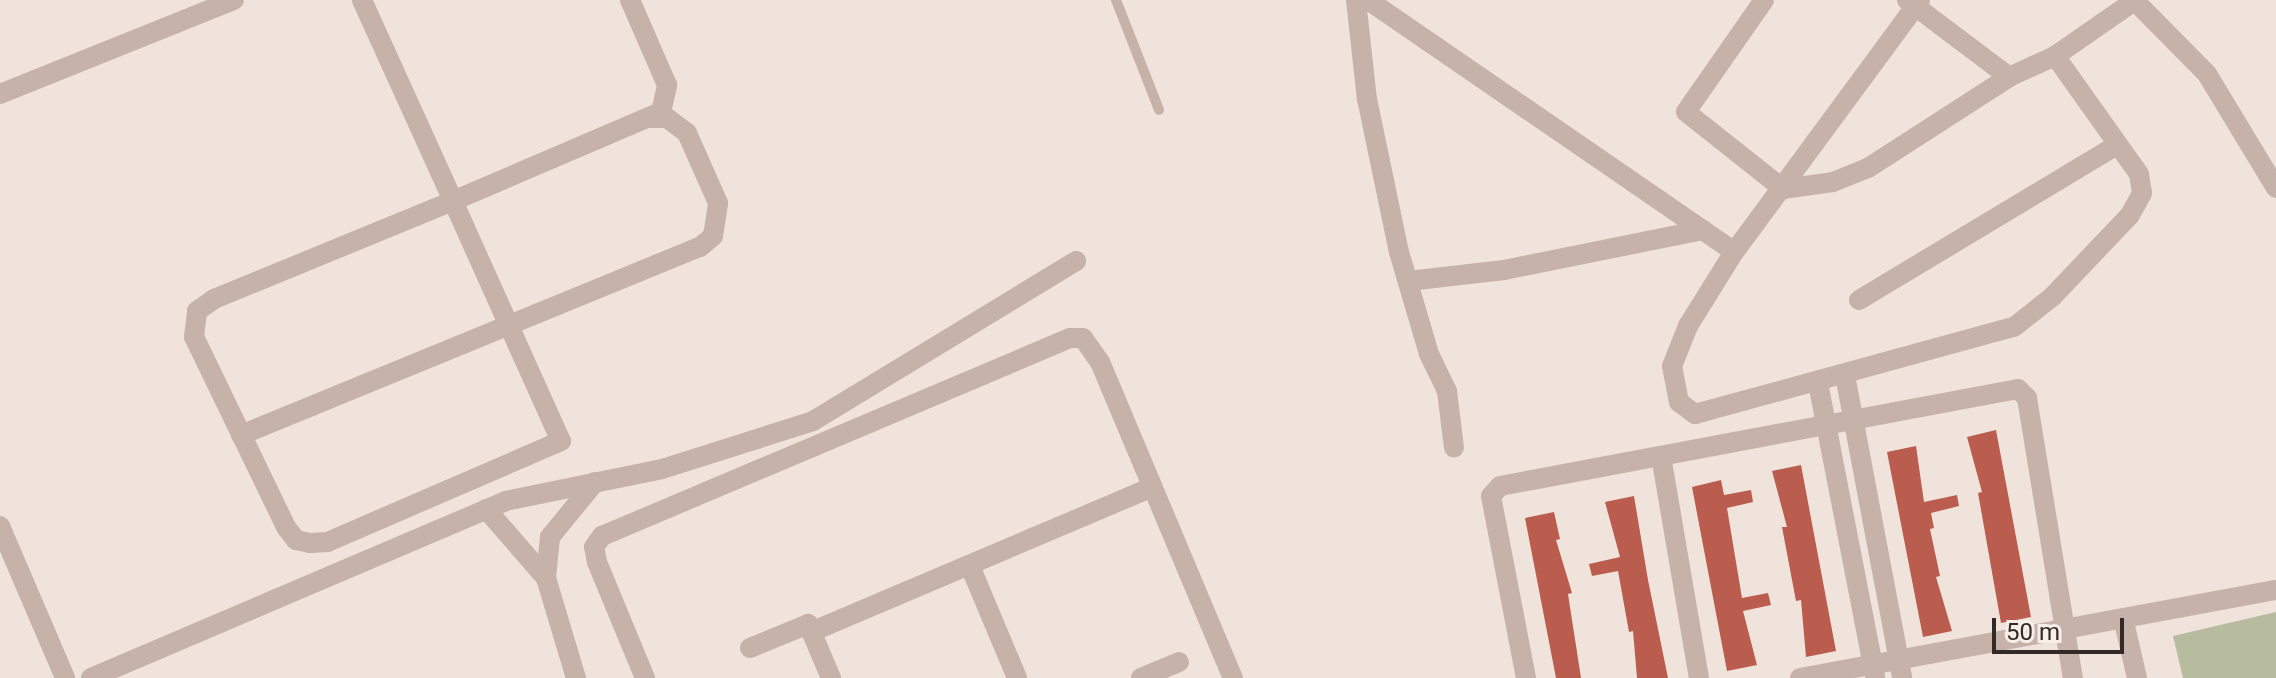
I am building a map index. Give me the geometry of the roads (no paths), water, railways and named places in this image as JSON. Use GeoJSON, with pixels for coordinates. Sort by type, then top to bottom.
{"type":"FeatureCollection","features":[{"type":"Feature","properties":{"kind":"street"},"geometry":{"type":"LineString","coordinates":[[0,94],[234,0]]}},
{"type":"Feature","properties":{"kind":"street"},"geometry":{"type":"LineString","coordinates":[[362,0],[453,201],[507,322],[561,441],[328,542],[296,540],[194,337],[197,311],[453,201],[651,118],[661,112],[667,85],[630,0]]}},
{"type":"Feature","properties":{"kind":"street"},"geometry":{"type":"LineString","coordinates":[[1356,0],[1367,99],[1408,281],[1429,354],[1447,391],[1454,448]]}},
{"type":"Feature","properties":{"kind":"street"},"geometry":{"type":"LineString","coordinates":[[1368,0],[1734,252]]}},
{"type":"Feature","properties":{"kind":"street"},"geometry":{"type":"LineString","coordinates":[[1764,0],[1686,112],[1783,189],[1833,182],[1860,172],[2009,77],[2055,56],[2134,1],[2207,74],[2276,188]]}},
{"type":"Feature","properties":{"kind":"street"},"geometry":{"type":"LineString","coordinates":[[2009,77],[1914,2],[1783,189],[1734,252],[1677,348],[1672,366],[1679,402],[1695,414],[1818,383],[2014,327],[2033,315],[2130,215],[2142,193],[2139,174],[2115,146],[2055,56]]}},
{"type":"Feature","properties":{"kind":"street"},"geometry":{"type":"LineString","coordinates":[[241,435],[507,322],[700,247],[713,236],[718,203],[687,133],[667,118],[651,118]]}},
{"type":"Feature","properties":{"kind":"street"},"geometry":{"type":"LineString","coordinates":[[1859,300],[2115,146]]}},
{"type":"Feature","properties":{"kind":"street"},"geometry":{"type":"LineString","coordinates":[[1408,281],[1504,270],[1703,230]]}},
{"type":"Feature","properties":{"kind":"street"},"geometry":{"type":"LineString","coordinates":[[91,678],[486,509],[662,469],[813,421],[1076,261]]}},
{"type":"Feature","properties":{"kind":"street"},"geometry":{"type":"LineString","coordinates":[[645,678],[597,562],[594,547],[602,536],[1070,338],[1083,338],[1094,348],[1233,678]]}},
{"type":"Feature","properties":{"kind":"street"},"geometry":{"type":"LineString","coordinates":[[1845,375],[1901,669]]}},
{"type":"Feature","properties":{"kind":"street"},"geometry":{"type":"LineString","coordinates":[[1818,383],[1874,671]]}},
{"type":"Feature","properties":{"kind":"street"},"geometry":{"type":"LineString","coordinates":[[1526,678],[1491,496],[1495,489],[2018,389],[2027,398],[2073,678]]}},
{"type":"Feature","properties":{"kind":"street"},"geometry":{"type":"LineString","coordinates":[[1661,456],[1699,678]]}},
{"type":"Feature","properties":{"kind":"street"},"geometry":{"type":"LineString","coordinates":[[576,678],[546,578],[550,537],[595,482]]}},
{"type":"Feature","properties":{"kind":"street"},"geometry":{"type":"LineString","coordinates":[[811,632],[1153,487]]}},
{"type":"Feature","properties":{"kind":"street"},"geometry":{"type":"LineString","coordinates":[[486,509],[546,578]]}},
{"type":"Feature","properties":{"kind":"street"},"geometry":{"type":"LineString","coordinates":[[0,526],[65,678]]}},
{"type":"Feature","properties":{"kind":"street"},"geometry":{"type":"LineString","coordinates":[[970,566],[1017,678]]}},
{"type":"Feature","properties":{"kind":"street"},"geometry":{"type":"LineString","coordinates":[[1800,678],[1901,669],[2064,629],[2124,622],[2276,590]]}},
{"type":"Feature","properties":{"kind":"street"},"geometry":{"type":"LineString","coordinates":[[2124,622],[2137,678]]}},
{"type":"Feature","properties":{"kind":"street"},"geometry":{"type":"LineString","coordinates":[[750,648],[808,624],[831,678]]}},
{"type":"Feature","properties":{"kind":"street"},"geometry":{"type":"LineString","coordinates":[[1141,678],[1179,662]]}},
{"type":"Feature","properties":{"kind":"lane"},"geometry":{"type":"LineString","coordinates":[[1116,0],[1159,110]]}}]}
